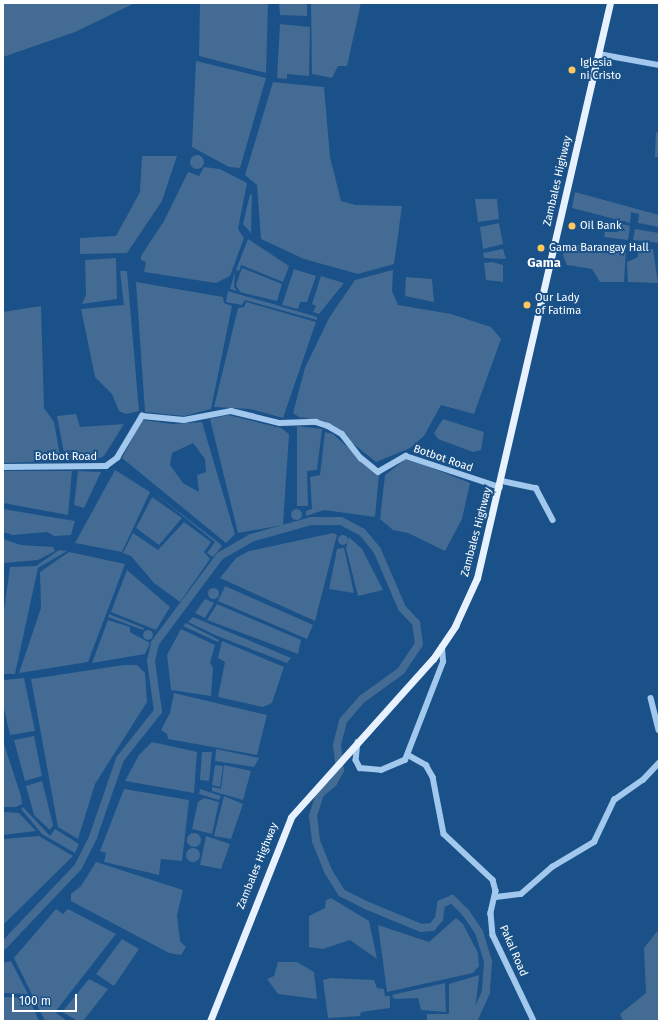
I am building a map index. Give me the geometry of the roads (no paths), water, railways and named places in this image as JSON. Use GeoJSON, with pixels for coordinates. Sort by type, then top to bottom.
{"type":"FeatureCollection","features":[{"type":"Feature","properties":{"kind":"main road","name":"Zambales Highway"},"geometry":{"type":"LineString","coordinates":[[210,1021],[287,825],[328,772],[402,697],[442,647],[477,578],[501,484],[610,3]]}},
{"type":"Feature","properties":{"kind":"street"},"geometry":{"type":"LineString","coordinates":[[599,54],[659,65]]}},
{"type":"Feature","properties":{"kind":"street","name":"Botbot Road"},"geometry":{"type":"LineString","coordinates":[[3,467],[106,466],[117,458],[142,416],[184,420],[232,411],[280,423],[316,422],[328,426],[342,434],[361,458],[378,472],[406,456],[501,484]]}},
{"type":"Feature","properties":{"kind":"street"},"geometry":{"type":"LineString","coordinates":[[501,484],[536,488],[553,520]]}},
{"type":"Feature","properties":{"kind":"street"},"geometry":{"type":"LineString","coordinates":[[358,742],[356,763],[366,770],[392,767],[408,755],[442,662],[442,647]]}},
{"type":"Feature","properties":{"kind":"street"},"geometry":{"type":"LineString","coordinates":[[651,698],[659,730]]}},
{"type":"Feature","properties":{"kind":"street","name":"Pakal Road"},"geometry":{"type":"LineString","coordinates":[[408,755],[426,765],[433,777],[444,834],[491,876],[496,897],[491,913],[494,935],[534,1021]]}},
{"type":"Feature","properties":{"kind":"street"},"geometry":{"type":"LineString","coordinates":[[496,897],[521,894],[552,867],[594,842],[614,800],[643,780],[659,763]]}},
{"type":"Feature","properties":{"kind":"water"},"geometry":{"type":"Polygon","coordinates":[[[3,3],[135,3],[75,32],[3,57],[3,3]]]}},
{"type":"Feature","properties":{"kind":"water"},"geometry":{"type":"Polygon","coordinates":[[[200,3],[268,3],[266,73],[199,56],[200,3]]]}},
{"type":"Feature","properties":{"kind":"water"},"geometry":{"type":"Polygon","coordinates":[[[279,3],[307,3],[307,16],[280,15],[279,3]]]}},
{"type":"Feature","properties":{"kind":"water"},"geometry":{"type":"Polygon","coordinates":[[[311,3],[361,3],[347,66],[338,66],[332,78],[312,74],[311,3]]]}},
{"type":"Feature","properties":{"kind":"water"},"geometry":{"type":"Polygon","coordinates":[[[280,24],[310,27],[309,76],[287,74],[287,79],[277,78],[280,24]]]}},
{"type":"Feature","properties":{"kind":"water"},"geometry":{"type":"Polygon","coordinates":[[[196,61],[266,78],[240,168],[229,167],[192,147],[196,61]]]}},
{"type":"Feature","properties":{"kind":"water"},"geometry":{"type":"Polygon","coordinates":[[[273,82],[324,87],[330,157],[341,201],[356,205],[402,206],[394,264],[358,274],[304,259],[261,239],[257,185],[245,175],[273,82]]]}},
{"type":"Feature","properties":{"kind":"water"},"geometry":{"type":"Polygon","coordinates":[[[656,132],[659,133],[659,157],[655,157],[656,132]]]}},
{"type":"Feature","properties":{"kind":"water"},"geometry":{"type":"Polygon","coordinates":[[[194,155],[200,155],[204,159],[204,165],[200,169],[194,169],[190,165],[190,159],[194,155]]]}},
{"type":"Feature","properties":{"kind":"water"},"geometry":{"type":"Polygon","coordinates":[[[142,156],[177,156],[162,201],[127,253],[80,254],[80,238],[116,236],[140,192],[142,156]]]}},
{"type":"Feature","properties":{"kind":"water"},"geometry":{"type":"Polygon","coordinates":[[[204,167],[220,169],[247,183],[238,229],[244,238],[230,276],[216,283],[144,272],[146,262],[141,260],[141,256],[164,221],[188,172],[199,176],[204,167]]]}},
{"type":"Feature","properties":{"kind":"water"},"geometry":{"type":"Polygon","coordinates":[[[575,192],[659,215],[659,227],[638,223],[639,214],[631,212],[630,223],[572,208],[575,192]]]}},
{"type":"Feature","properties":{"kind":"water"},"geometry":{"type":"Polygon","coordinates":[[[250,194],[252,195],[251,233],[243,224],[250,194]]]}},
{"type":"Feature","properties":{"kind":"water"},"geometry":{"type":"Polygon","coordinates":[[[475,199],[497,199],[499,219],[478,222],[475,199]]]}},
{"type":"Feature","properties":{"kind":"water"},"geometry":{"type":"Polygon","coordinates":[[[499,223],[503,244],[483,249],[480,227],[499,223]]]}},
{"type":"Feature","properties":{"kind":"water"},"geometry":{"type":"Polygon","coordinates":[[[619,223],[630,226],[628,240],[604,237],[605,232],[618,232],[619,223]]]}},
{"type":"Feature","properties":{"kind":"water"},"geometry":{"type":"Polygon","coordinates":[[[635,229],[659,233],[659,243],[633,240],[635,229]]]}},
{"type":"Feature","properties":{"kind":"water"},"geometry":{"type":"Polygon","coordinates":[[[248,239],[289,266],[283,282],[241,265],[239,271],[236,270],[248,239]]]}},
{"type":"Feature","properties":{"kind":"water"},"geometry":{"type":"Polygon","coordinates":[[[566,244],[626,248],[624,282],[600,282],[592,269],[567,265],[563,255],[566,244]]]}},
{"type":"Feature","properties":{"kind":"water"},"geometry":{"type":"Polygon","coordinates":[[[638,248],[653,249],[658,283],[628,282],[627,262],[638,257],[638,248]]]}},
{"type":"Feature","properties":{"kind":"water"},"geometry":{"type":"Polygon","coordinates":[[[503,249],[506,259],[484,258],[483,253],[503,249]]]}},
{"type":"Feature","properties":{"kind":"water"},"geometry":{"type":"Polygon","coordinates":[[[116,258],[117,299],[82,304],[86,295],[85,260],[116,258]]]}},
{"type":"Feature","properties":{"kind":"water"},"geometry":{"type":"Polygon","coordinates":[[[492,262],[503,265],[503,282],[486,280],[484,263],[492,262]]]}},
{"type":"Feature","properties":{"kind":"water"},"geometry":{"type":"Polygon","coordinates":[[[242,268],[282,284],[277,301],[240,292],[236,285],[242,268]]]}},
{"type":"Feature","properties":{"kind":"water"},"geometry":{"type":"Polygon","coordinates":[[[294,269],[316,276],[307,302],[300,302],[298,309],[282,305],[294,269]]]}},
{"type":"Feature","properties":{"kind":"water"},"geometry":{"type":"Polygon","coordinates":[[[393,270],[392,291],[398,305],[451,314],[491,327],[501,339],[474,414],[441,405],[424,436],[410,448],[376,462],[325,421],[299,417],[293,413],[305,368],[329,318],[355,280],[393,270]]]}},
{"type":"Feature","properties":{"kind":"water"},"geometry":{"type":"Polygon","coordinates":[[[120,271],[127,271],[139,411],[126,414],[119,411],[112,394],[95,377],[81,309],[124,305],[120,271]]]}},
{"type":"Feature","properties":{"kind":"water"},"geometry":{"type":"Polygon","coordinates":[[[235,272],[234,287],[237,291],[230,289],[235,272]]]}},
{"type":"Feature","properties":{"kind":"water"},"geometry":{"type":"Polygon","coordinates":[[[321,276],[344,283],[319,314],[313,312],[316,306],[312,304],[321,276]]]}},
{"type":"Feature","properties":{"kind":"water"},"geometry":{"type":"Polygon","coordinates":[[[406,277],[432,279],[434,302],[405,296],[406,277]]]}},
{"type":"Feature","properties":{"kind":"water"},"geometry":{"type":"Polygon","coordinates":[[[136,282],[223,297],[224,303],[232,306],[211,409],[184,416],[145,412],[136,282]]]}},
{"type":"Feature","properties":{"kind":"water"},"geometry":{"type":"Polygon","coordinates":[[[228,291],[317,317],[317,320],[245,300],[242,305],[226,302],[228,291]]]}},
{"type":"Feature","properties":{"kind":"water"},"geometry":{"type":"Polygon","coordinates":[[[246,302],[316,322],[283,418],[250,409],[214,407],[238,308],[244,307],[246,302]]]}},
{"type":"Feature","properties":{"kind":"water"},"geometry":{"type":"Polygon","coordinates":[[[41,306],[44,408],[54,422],[61,461],[3,463],[3,312],[41,306]]]}},
{"type":"Feature","properties":{"kind":"water"},"geometry":{"type":"Polygon","coordinates":[[[76,414],[80,427],[124,424],[104,456],[94,460],[65,458],[57,416],[76,414]]]}},
{"type":"Feature","properties":{"kind":"water"},"geometry":{"type":"Polygon","coordinates":[[[228,415],[281,428],[289,434],[283,525],[238,533],[210,419],[228,415]]]}},
{"type":"Feature","properties":{"kind":"water"},"geometry":{"type":"Polygon","coordinates":[[[443,419],[484,432],[481,450],[473,452],[438,439],[434,433],[443,419]]]}},
{"type":"Feature","properties":{"kind":"water"},"geometry":{"type":"Polygon","coordinates":[[[142,420],[173,424],[202,422],[235,534],[226,543],[122,458],[142,420]],[[193,443],[172,453],[170,465],[183,483],[199,492],[197,475],[206,472],[205,459],[193,443]]]}},
{"type":"Feature","properties":{"kind":"water"},"geometry":{"type":"Polygon","coordinates":[[[297,426],[322,429],[317,470],[307,471],[308,506],[297,506],[297,426]]]}},
{"type":"Feature","properties":{"kind":"water"},"geometry":{"type":"Polygon","coordinates":[[[325,432],[333,434],[379,475],[375,517],[324,510],[306,516],[306,511],[312,509],[310,477],[320,475],[325,432]]]}},
{"type":"Feature","properties":{"kind":"water"},"geometry":{"type":"Polygon","coordinates":[[[407,458],[470,483],[462,519],[445,551],[408,533],[393,530],[380,519],[385,475],[407,458]]]}},
{"type":"Feature","properties":{"kind":"water"},"geometry":{"type":"Polygon","coordinates":[[[115,470],[150,492],[122,552],[75,543],[115,470]]]}},
{"type":"Feature","properties":{"kind":"water"},"geometry":{"type":"Polygon","coordinates":[[[3,471],[72,471],[68,515],[3,503],[3,471]]]}},
{"type":"Feature","properties":{"kind":"water"},"geometry":{"type":"Polygon","coordinates":[[[78,471],[101,472],[84,508],[74,505],[78,471]]]}},
{"type":"Feature","properties":{"kind":"water"},"geometry":{"type":"Polygon","coordinates":[[[153,492],[222,546],[213,557],[207,553],[215,542],[153,492]]]}},
{"type":"Feature","properties":{"kind":"water"},"geometry":{"type":"Polygon","coordinates":[[[152,497],[182,518],[159,545],[136,528],[152,497]]]}},
{"type":"Feature","properties":{"kind":"water"},"geometry":{"type":"Polygon","coordinates":[[[3,509],[75,521],[71,535],[54,536],[47,532],[13,535],[3,532],[3,509]]]}},
{"type":"Feature","properties":{"kind":"water"},"geometry":{"type":"Polygon","coordinates":[[[294,509],[298,509],[300,510],[300,518],[294,519],[291,516],[291,512],[294,509]]]}},
{"type":"Feature","properties":{"kind":"water"},"geometry":{"type":"Polygon","coordinates":[[[184,522],[211,542],[204,552],[210,559],[180,602],[154,583],[131,556],[123,553],[133,533],[158,550],[184,522]]]}},
{"type":"Feature","properties":{"kind":"water"},"geometry":{"type":"Polygon","coordinates":[[[333,533],[337,535],[315,621],[220,578],[236,558],[249,551],[333,533]]]}},
{"type":"Feature","properties":{"kind":"water"},"geometry":{"type":"Polygon","coordinates":[[[343,535],[348,540],[343,545],[338,540],[343,535]]]}},
{"type":"Feature","properties":{"kind":"water"},"geometry":{"type":"Polygon","coordinates":[[[349,537],[362,549],[383,590],[358,596],[346,548],[349,537]]]}},
{"type":"Feature","properties":{"kind":"water"},"geometry":{"type":"Polygon","coordinates":[[[3,539],[21,545],[53,547],[55,551],[38,560],[3,563],[3,539]]]}},
{"type":"Feature","properties":{"kind":"water"},"geometry":{"type":"Polygon","coordinates":[[[344,548],[354,593],[329,589],[337,549],[344,548]]]}},
{"type":"Feature","properties":{"kind":"water"},"geometry":{"type":"Polygon","coordinates":[[[59,550],[67,551],[38,568],[15,674],[3,674],[3,618],[10,567],[36,566],[59,550]]]}},
{"type":"Feature","properties":{"kind":"water"},"geometry":{"type":"Polygon","coordinates":[[[69,552],[125,564],[88,662],[19,673],[41,608],[40,572],[69,552]]]}},
{"type":"Feature","properties":{"kind":"water"},"geometry":{"type":"Polygon","coordinates":[[[127,570],[170,607],[156,630],[111,612],[127,570]]]}},
{"type":"Feature","properties":{"kind":"water"},"geometry":{"type":"Polygon","coordinates":[[[225,586],[313,625],[307,639],[218,601],[225,586]]]}},
{"type":"Feature","properties":{"kind":"water"},"geometry":{"type":"Polygon","coordinates":[[[213,587],[217,589],[219,593],[217,597],[213,599],[209,597],[207,593],[209,589],[213,587]]]}},
{"type":"Feature","properties":{"kind":"water"},"geometry":{"type":"Polygon","coordinates":[[[205,599],[214,603],[205,618],[195,613],[205,599]]]}},
{"type":"Feature","properties":{"kind":"water"},"geometry":{"type":"Polygon","coordinates":[[[217,604],[301,640],[298,654],[207,620],[217,604]]]}},
{"type":"Feature","properties":{"kind":"water"},"geometry":{"type":"Polygon","coordinates":[[[109,614],[144,628],[143,630],[108,617],[109,614]]]}},
{"type":"Feature","properties":{"kind":"water"},"geometry":{"type":"Polygon","coordinates":[[[193,617],[291,658],[287,663],[215,635],[188,622],[193,617]]]}},
{"type":"Feature","properties":{"kind":"water"},"geometry":{"type":"Polygon","coordinates":[[[108,620],[130,627],[130,632],[150,643],[145,654],[92,663],[108,620]]]}},
{"type":"Feature","properties":{"kind":"water"},"geometry":{"type":"Polygon","coordinates":[[[186,623],[219,640],[218,642],[183,626],[186,623]]]}},
{"type":"Feature","properties":{"kind":"water"},"geometry":{"type":"Polygon","coordinates":[[[181,629],[215,645],[210,663],[213,668],[211,696],[171,690],[167,655],[181,629]]]}},
{"type":"Feature","properties":{"kind":"water"},"geometry":{"type":"Polygon","coordinates":[[[146,630],[150,630],[152,631],[152,639],[146,640],[143,637],[143,633],[146,630]]]}},
{"type":"Feature","properties":{"kind":"water"},"geometry":{"type":"Polygon","coordinates":[[[222,641],[284,667],[272,703],[263,707],[218,697],[225,662],[218,658],[222,641]]]}},
{"type":"Feature","properties":{"kind":"water"},"geometry":{"type":"Polygon","coordinates":[[[124,665],[137,665],[145,673],[147,702],[95,784],[78,839],[58,827],[31,679],[124,665]]]}},
{"type":"Feature","properties":{"kind":"water"},"geometry":{"type":"Polygon","coordinates":[[[24,678],[35,731],[10,735],[3,704],[3,680],[24,678]]]}},
{"type":"Feature","properties":{"kind":"water"},"geometry":{"type":"Polygon","coordinates":[[[174,693],[267,715],[257,755],[168,739],[167,734],[161,730],[170,713],[174,693]]]}},
{"type":"Feature","properties":{"kind":"water"},"geometry":{"type":"Polygon","coordinates":[[[34,736],[42,776],[25,781],[14,740],[34,736]]]}},
{"type":"Feature","properties":{"kind":"water"},"geometry":{"type":"Polygon","coordinates":[[[3,741],[21,796],[22,804],[16,807],[3,807],[3,741]]]}},
{"type":"Feature","properties":{"kind":"water"},"geometry":{"type":"Polygon","coordinates":[[[152,742],[197,752],[194,793],[125,781],[139,755],[152,742]]]}},
{"type":"Feature","properties":{"kind":"water"},"geometry":{"type":"Polygon","coordinates":[[[216,749],[259,758],[254,767],[215,761],[216,749]]]}},
{"type":"Feature","properties":{"kind":"water"},"geometry":{"type":"Polygon","coordinates":[[[202,752],[212,752],[209,781],[200,780],[202,752]]]}},
{"type":"Feature","properties":{"kind":"water"},"geometry":{"type":"Polygon","coordinates":[[[215,765],[223,766],[220,787],[212,785],[215,765]]]}},
{"type":"Feature","properties":{"kind":"water"},"geometry":{"type":"Polygon","coordinates":[[[224,765],[251,771],[243,800],[212,791],[212,787],[221,789],[224,765]]]}},
{"type":"Feature","properties":{"kind":"water"},"geometry":{"type":"Polygon","coordinates":[[[42,781],[53,825],[50,830],[34,815],[26,786],[42,781]]]}},
{"type":"Feature","properties":{"kind":"water"},"geometry":{"type":"Polygon","coordinates":[[[124,789],[189,800],[182,861],[161,859],[159,875],[104,862],[106,853],[100,851],[124,789]]]}},
{"type":"Feature","properties":{"kind":"water"},"geometry":{"type":"Polygon","coordinates":[[[200,789],[221,796],[219,800],[199,794],[200,789]]]}},
{"type":"Feature","properties":{"kind":"water"},"geometry":{"type":"Polygon","coordinates":[[[224,796],[243,804],[231,839],[214,836],[224,796]]]}},
{"type":"Feature","properties":{"kind":"water"},"geometry":{"type":"Polygon","coordinates":[[[204,798],[219,802],[212,834],[192,829],[198,802],[204,798]]]}},
{"type":"Feature","properties":{"kind":"water"},"geometry":{"type":"Polygon","coordinates":[[[23,807],[50,836],[55,829],[79,844],[75,853],[42,834],[21,809],[23,807]]]}},
{"type":"Feature","properties":{"kind":"water"},"geometry":{"type":"Polygon","coordinates":[[[3,812],[19,813],[36,831],[3,835],[3,812]]]}},
{"type":"Feature","properties":{"kind":"water"},"geometry":{"type":"Polygon","coordinates":[[[194,833],[199,835],[201,840],[199,845],[194,847],[189,845],[187,840],[189,835],[194,833]]]}},
{"type":"Feature","properties":{"kind":"water"},"geometry":{"type":"Polygon","coordinates":[[[39,836],[73,856],[3,925],[3,839],[39,836]]]}},
{"type":"Feature","properties":{"kind":"water"},"geometry":{"type":"Polygon","coordinates":[[[206,836],[230,844],[221,869],[200,865],[206,836]]]}},
{"type":"Feature","properties":{"kind":"water"},"geometry":{"type":"Polygon","coordinates":[[[190,848],[196,848],[200,852],[200,858],[196,862],[190,862],[186,858],[186,852],[190,848]]]}},
{"type":"Feature","properties":{"kind":"water"},"geometry":{"type":"Polygon","coordinates":[[[96,862],[183,890],[177,915],[180,941],[186,947],[181,955],[169,953],[71,901],[71,894],[81,886],[96,862]]]}},
{"type":"Feature","properties":{"kind":"water"},"geometry":{"type":"Polygon","coordinates":[[[331,898],[369,921],[377,959],[350,940],[323,949],[309,947],[309,916],[325,908],[326,900],[331,898]]]}},
{"type":"Feature","properties":{"kind":"water"},"geometry":{"type":"Polygon","coordinates":[[[56,909],[63,914],[68,909],[116,934],[55,1012],[67,1021],[45,1021],[14,958],[56,909]]]}},
{"type":"Feature","properties":{"kind":"water"},"geometry":{"type":"Polygon","coordinates":[[[456,918],[463,924],[478,953],[479,966],[473,973],[387,992],[378,925],[429,942],[456,918]]]}},
{"type":"Feature","properties":{"kind":"water"},"geometry":{"type":"Polygon","coordinates":[[[659,929],[659,1021],[623,1021],[620,1014],[646,993],[644,948],[659,929]]]}},
{"type":"Feature","properties":{"kind":"water"},"geometry":{"type":"Polygon","coordinates":[[[122,939],[139,949],[114,986],[96,974],[122,939]]]}},
{"type":"Feature","properties":{"kind":"water"},"geometry":{"type":"Polygon","coordinates":[[[11,961],[28,994],[3,993],[3,963],[11,961]]]}},
{"type":"Feature","properties":{"kind":"water"},"geometry":{"type":"Polygon","coordinates":[[[278,962],[297,962],[314,972],[317,999],[278,994],[267,979],[274,976],[278,962]]]}},
{"type":"Feature","properties":{"kind":"water"},"geometry":{"type":"Polygon","coordinates":[[[479,975],[475,1012],[469,1021],[427,1021],[427,1014],[449,1014],[449,984],[479,975]]]}},
{"type":"Feature","properties":{"kind":"water"},"geometry":{"type":"Polygon","coordinates":[[[331,978],[374,980],[377,988],[384,989],[385,996],[390,996],[390,1008],[361,1012],[360,1016],[328,1018],[323,980],[331,978]]]}},
{"type":"Feature","properties":{"kind":"water"},"geometry":{"type":"Polygon","coordinates":[[[89,979],[108,989],[83,1021],[78,1021],[62,1012],[89,979]]]}},
{"type":"Feature","properties":{"kind":"water"},"geometry":{"type":"Polygon","coordinates":[[[445,983],[446,1012],[421,1010],[418,998],[394,999],[392,995],[445,983]]]}},
{"type":"Feature","properties":{"kind":"water"},"geometry":{"type":"Polygon","coordinates":[[[3,997],[29,998],[39,1021],[3,1021],[3,997]]]}},
{"type":"Feature","properties":{"kind":"waterway"},"geometry":{"type":"LineString","coordinates":[[3,946],[78,867],[93,837],[120,759],[158,711],[151,661],[155,643],[220,556],[251,538],[311,521],[341,521],[362,532],[377,550],[402,608],[416,623],[419,644],[401,671],[362,699],[343,721],[337,745],[340,770],[333,783],[320,794],[313,816],[316,841],[328,871],[342,893],[368,906],[421,928],[432,927],[439,919],[441,904],[452,899],[466,913],[479,932],[488,962],[486,992],[473,1021]]}},
{"type":"Feature","properties":{"kind":"place","name":"Iglesia ni Cristo"},"geometry":{"type":"Point","coordinates":[572,70]}},
{"type":"Feature","properties":{"kind":"place","name":"Oil Bank"},"geometry":{"type":"Point","coordinates":[572,226]}},
{"type":"Feature","properties":{"kind":"place","name":"Gama Barangay Hall"},"geometry":{"type":"Point","coordinates":[541,248]}},
{"type":"Feature","properties":{"kind":"place","name":"Our Lady of Fatima"},"geometry":{"type":"Point","coordinates":[527,305]}},
{"type":"Feature","properties":{"kind":"district","name":"Gama"},"geometry":{"type":"Point","coordinates":[544,263]}}]}
